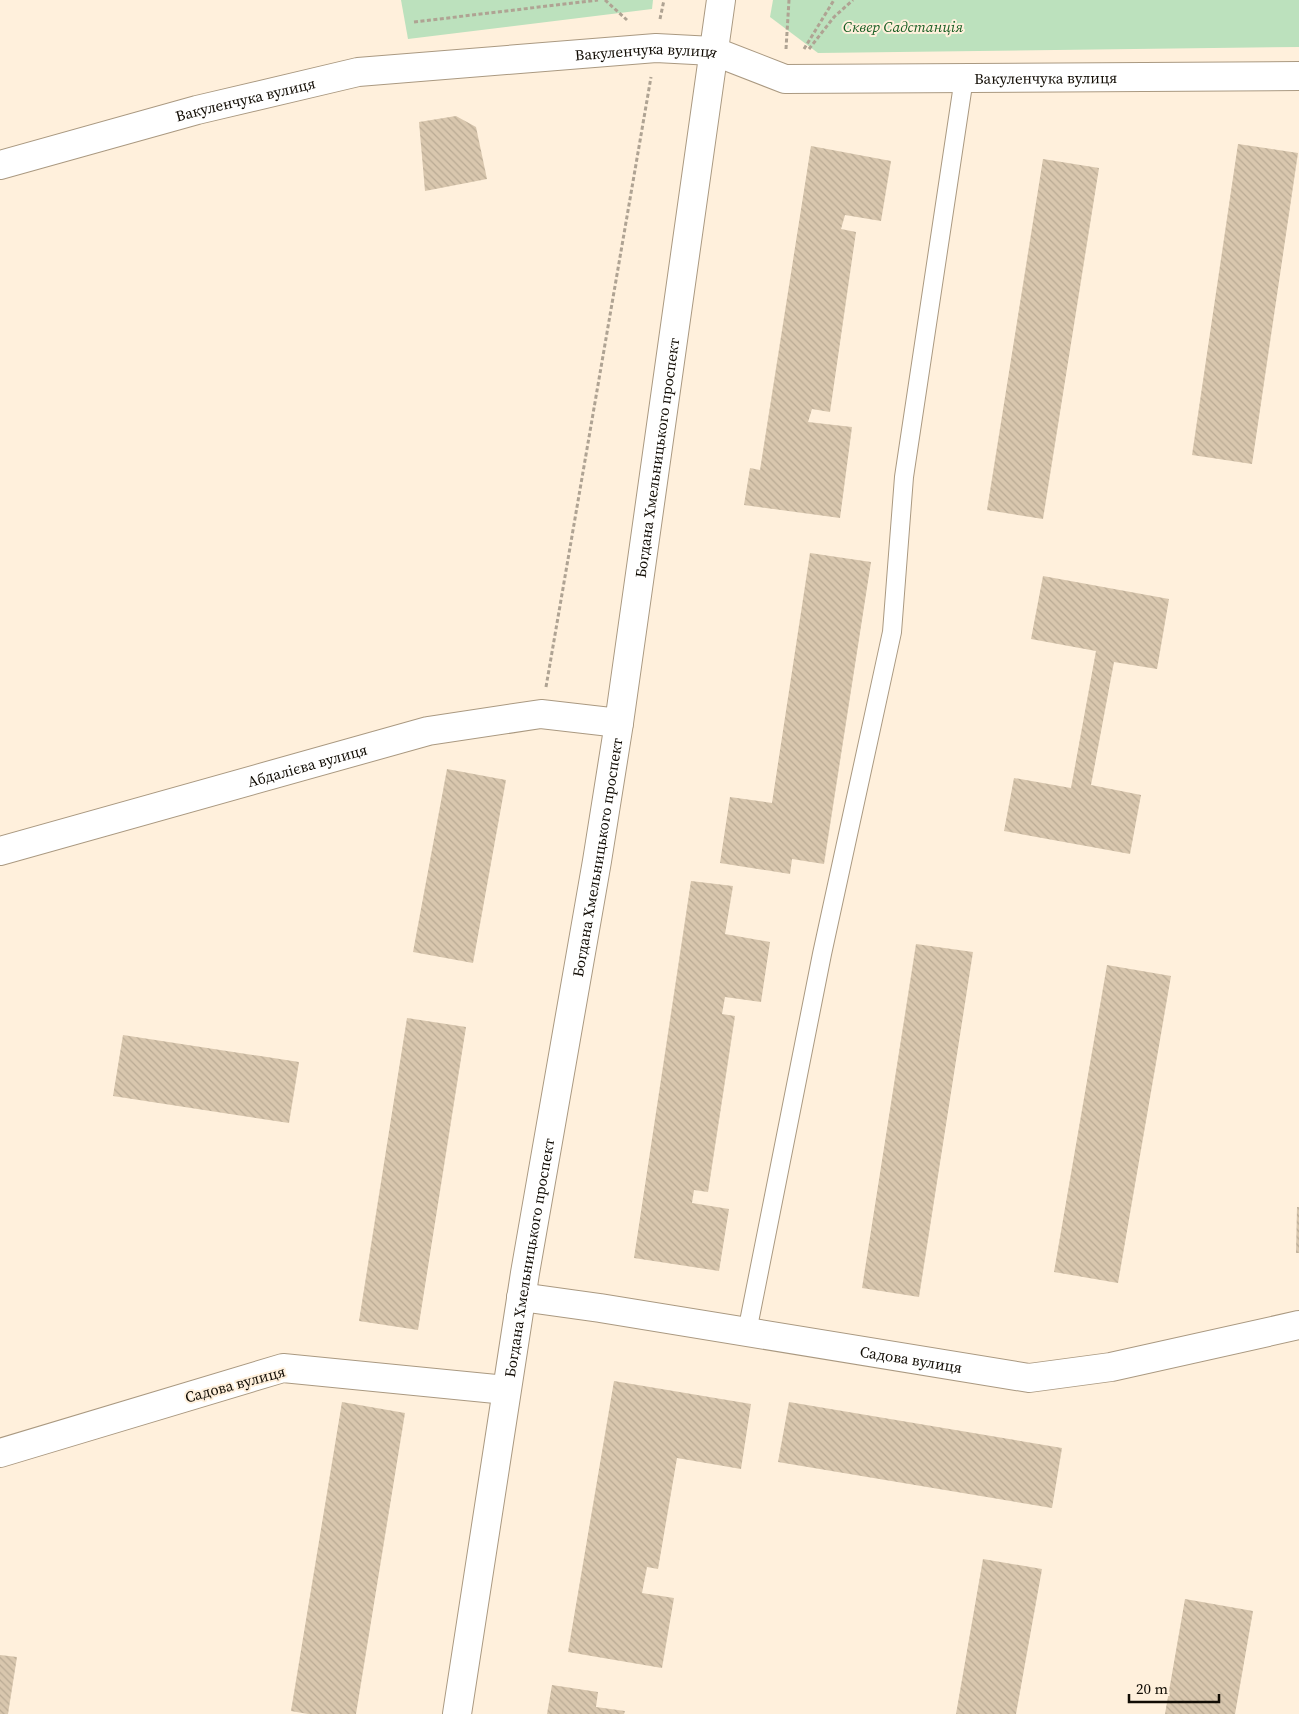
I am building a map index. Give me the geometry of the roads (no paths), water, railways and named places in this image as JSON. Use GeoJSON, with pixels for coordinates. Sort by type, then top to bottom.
{"type":"FeatureCollection","features":[{"type":"Feature","properties":{"kind":"main road","name":"Богдана Хмельницького проспект"},"geometry":{"type":"LineString","coordinates":[[457,1714],[506,1390],[619,722],[721,0]]}},
{"type":"Feature","properties":{"kind":"main road","name":"Вакуленчука вулиця"},"geometry":{"type":"LineString","coordinates":[[0,165],[197,110],[358,72],[656,48],[713,51],[785,79],[1299,76]]}},
{"type":"Feature","properties":{"kind":"main road","name":"Абдалієва вулиця"},"geometry":{"type":"LineString","coordinates":[[0,851],[428,731],[541,714],[619,722]]}},
{"type":"Feature","properties":{"kind":"main road","name":"Садова вулиця"},"geometry":{"type":"LineString","coordinates":[[522,1297],[1028,1378],[1111,1367],[1299,1325]]}},
{"type":"Feature","properties":{"kind":"main road","name":"Садова вулиця"},"geometry":{"type":"LineString","coordinates":[[0,1453],[283,1368],[506,1390]]}},
{"type":"Feature","properties":{"kind":"lane"},"geometry":{"type":"LineString","coordinates":[[747,1332],[822,954],[892,632],[904,476],[964,78]]}},
{"type":"Feature","properties":{"kind":"park label","name":"Сквер Садстанція"},"geometry":{"type":"Point","coordinates":[903,26]}}]}
